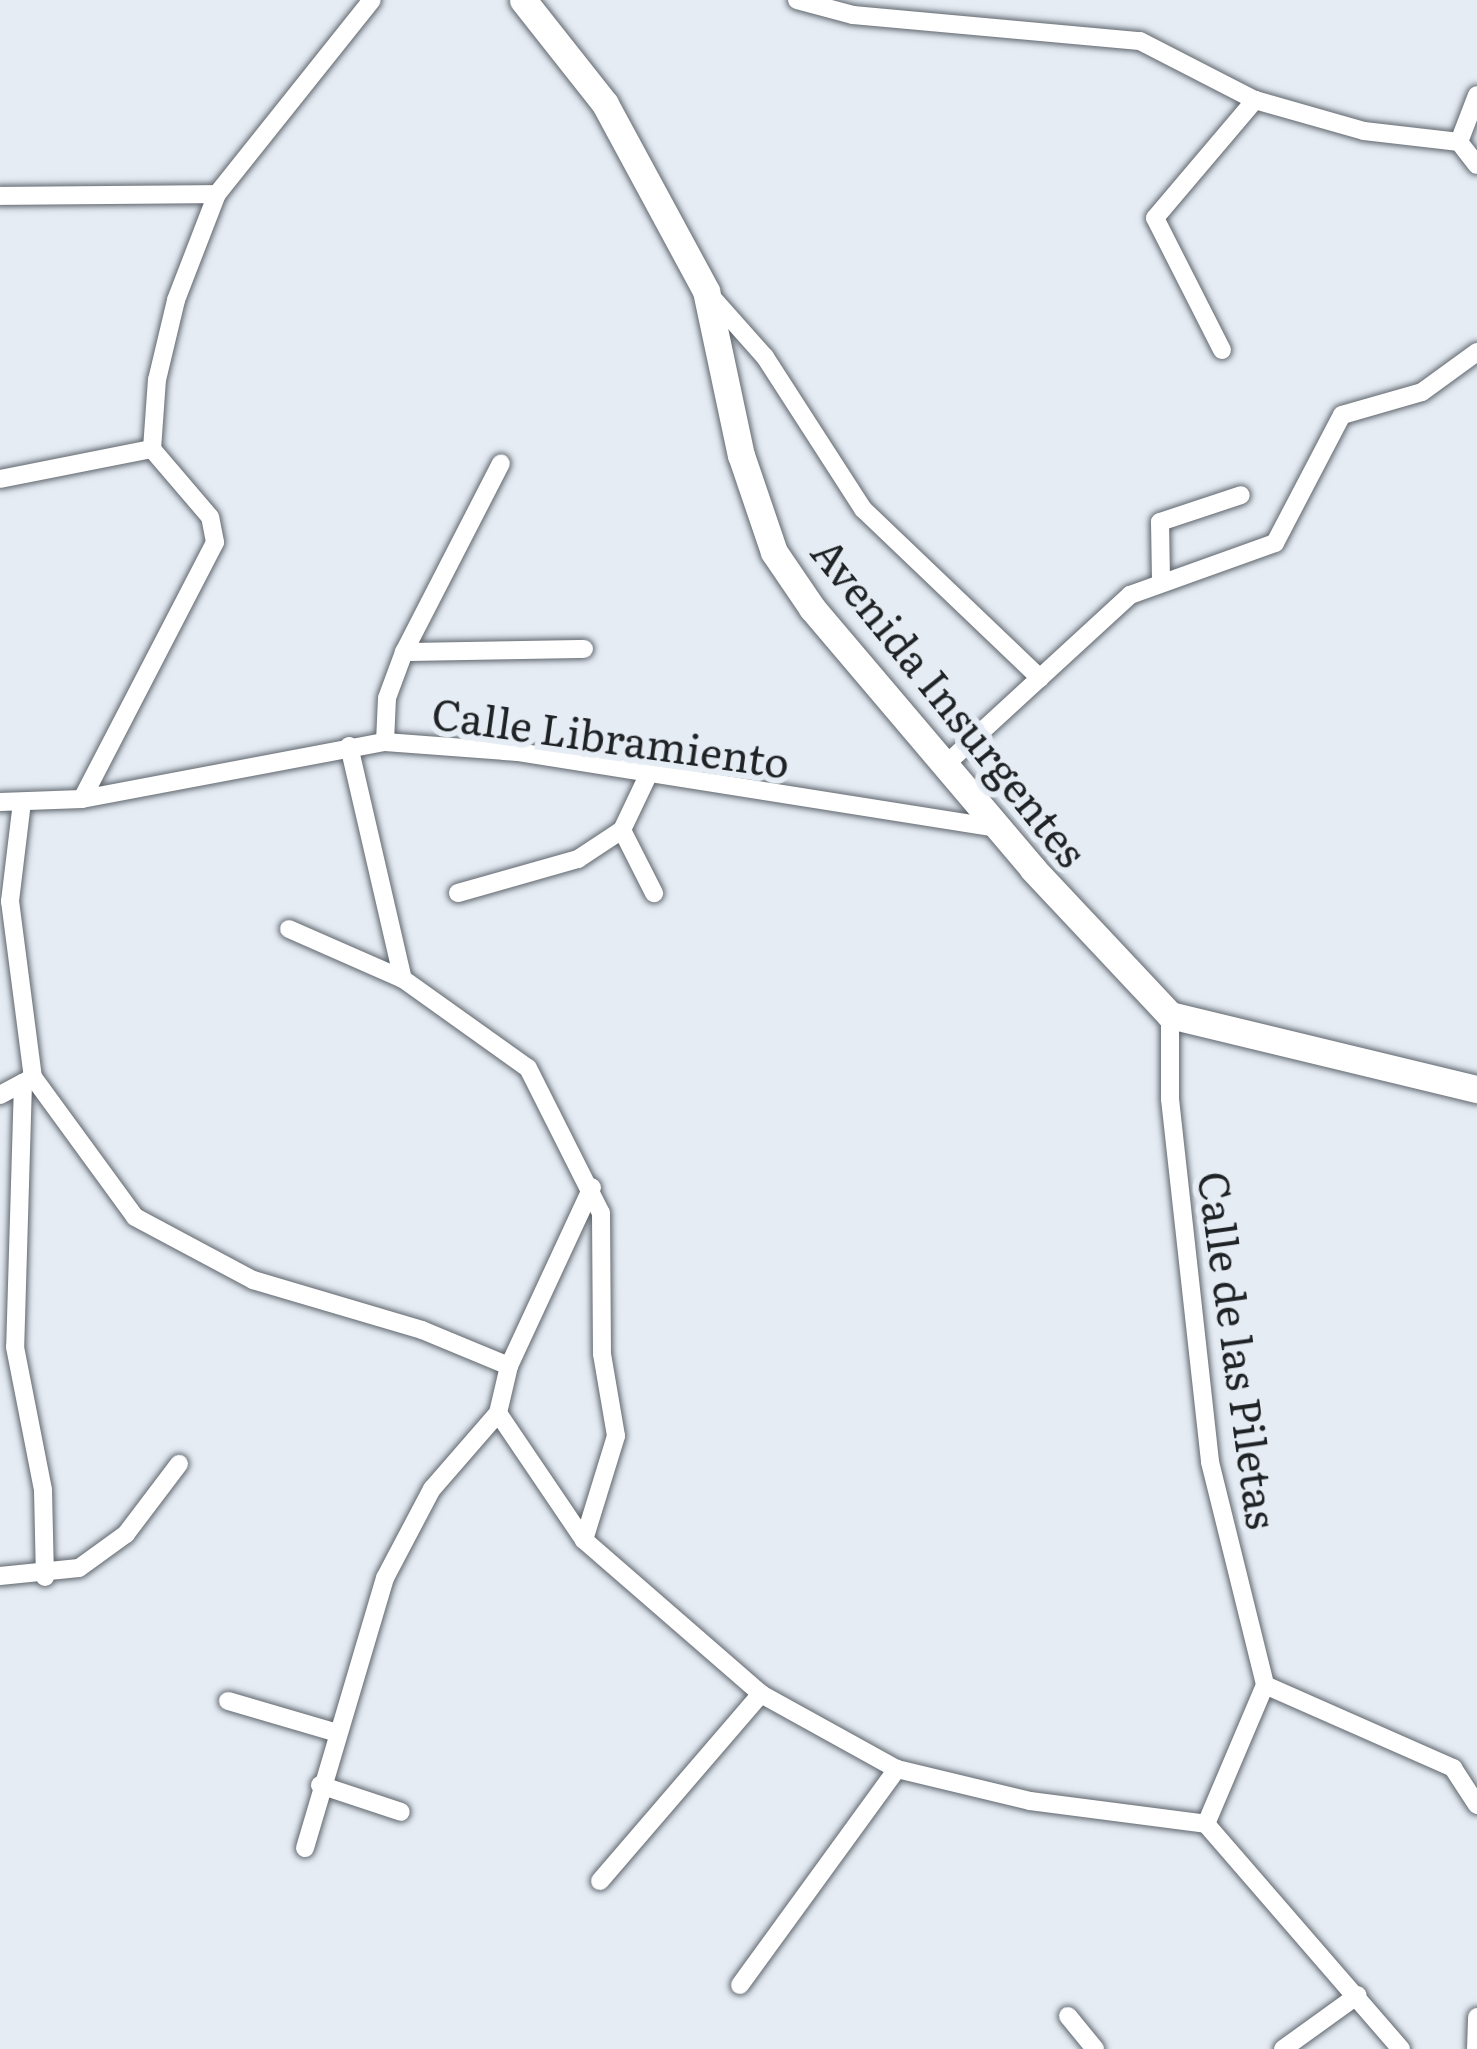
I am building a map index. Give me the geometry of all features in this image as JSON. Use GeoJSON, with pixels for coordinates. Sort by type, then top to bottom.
{"type":"FeatureCollection","features":[{"type":"Feature","properties":{"kind":"main road","name":"Avenida Insurgentes"},"geometry":{"type":"LineString","coordinates":[[523,0],[605,104],[706,291],[741,455],[774,551],[944,766],[1170,1015]]}},
{"type":"Feature","properties":{"kind":"main road"},"geometry":{"type":"LineString","coordinates":[[1170,1015],[1477,1089]]}},
{"type":"Feature","properties":{"kind":"street"},"geometry":{"type":"LineString","coordinates":[[82,799],[215,542],[210,517],[152,449],[165,338],[217,194],[372,0]]}},
{"type":"Feature","properties":{"kind":"street"},"geometry":{"type":"LineString","coordinates":[[797,0],[1140,41],[1255,100],[1364,131],[1459,142],[1477,165]]}},
{"type":"Feature","properties":{"kind":"street"},"geometry":{"type":"LineString","coordinates":[[1459,142],[1477,95]]}},
{"type":"Feature","properties":{"kind":"street"},"geometry":{"type":"LineString","coordinates":[[1222,350],[1155,218],[1164,198],[1225,143],[1255,100]]}},
{"type":"Feature","properties":{"kind":"street"},"geometry":{"type":"LineString","coordinates":[[0,196],[217,194]]}},
{"type":"Feature","properties":{"kind":"street"},"geometry":{"type":"LineString","coordinates":[[706,291],[765,357],[863,509],[1040,678]]}},
{"type":"Feature","properties":{"kind":"street"},"geometry":{"type":"LineString","coordinates":[[944,766],[1130,595],[1161,579],[1275,543],[1342,416],[1421,392],[1477,352]]}},
{"type":"Feature","properties":{"kind":"street"},"geometry":{"type":"LineString","coordinates":[[0,478],[152,449]]}},
{"type":"Feature","properties":{"kind":"street"},"geometry":{"type":"LineString","coordinates":[[386,742],[387,698],[404,652],[502,463]]}},
{"type":"Feature","properties":{"kind":"street"},"geometry":{"type":"LineString","coordinates":[[1161,579],[1160,522],[1241,495]]}},
{"type":"Feature","properties":{"kind":"street"},"geometry":{"type":"LineString","coordinates":[[404,652],[584,649]]}},
{"type":"Feature","properties":{"kind":"street","name":"Calle Libramiento"},"geometry":{"type":"LineString","coordinates":[[0,802],[82,799],[386,742],[650,771],[1000,828]]}},
{"type":"Feature","properties":{"kind":"street"},"geometry":{"type":"LineString","coordinates":[[350,746],[403,979]]}},
{"type":"Feature","properties":{"kind":"street"},"geometry":{"type":"LineString","coordinates":[[458,893],[554,869],[622,830],[650,771]]}},
{"type":"Feature","properties":{"kind":"street"},"geometry":{"type":"LineString","coordinates":[[22,802],[10,901],[28,1080],[15,1347],[43,1490],[45,1577]]}},
{"type":"Feature","properties":{"kind":"street"},"geometry":{"type":"LineString","coordinates":[[622,830],[654,893]]}},
{"type":"Feature","properties":{"kind":"street"},"geometry":{"type":"LineString","coordinates":[[289,929],[403,979],[528,1068],[592,1187],[606,1244],[602,1354],[616,1436],[584,1540]]}},
{"type":"Feature","properties":{"kind":"street","name":"Calle de las Piletas"},"geometry":{"type":"LineString","coordinates":[[1170,1015],[1170,1099],[1210,1462],[1265,1685]]}},
{"type":"Feature","properties":{"kind":"street"},"geometry":{"type":"LineString","coordinates":[[0,1095],[28,1080]]}},
{"type":"Feature","properties":{"kind":"street"},"geometry":{"type":"LineString","coordinates":[[28,1080],[118,1199],[158,1234],[253,1280],[422,1330],[509,1366]]}},
{"type":"Feature","properties":{"kind":"street"},"geometry":{"type":"LineString","coordinates":[[305,1848],[334,1732],[406,1534],[498,1413],[509,1366],[592,1187]]}},
{"type":"Feature","properties":{"kind":"street"},"geometry":{"type":"LineString","coordinates":[[498,1413],[584,1540],[760,1694],[897,1769],[1030,1801],[1206,1824],[1401,2049]]}},
{"type":"Feature","properties":{"kind":"street"},"geometry":{"type":"LineString","coordinates":[[0,1576],[45,1577],[80,1568],[126,1534],[179,1464]]}},
{"type":"Feature","properties":{"kind":"street"},"geometry":{"type":"LineString","coordinates":[[1206,1824],[1265,1685],[1453,1768],[1477,1805]]}},
{"type":"Feature","properties":{"kind":"street"},"geometry":{"type":"LineString","coordinates":[[600,1881],[760,1694]]}},
{"type":"Feature","properties":{"kind":"street"},"geometry":{"type":"LineString","coordinates":[[228,1701],[334,1732]]}},
{"type":"Feature","properties":{"kind":"street"},"geometry":{"type":"LineString","coordinates":[[740,1985],[897,1769]]}},
{"type":"Feature","properties":{"kind":"street"},"geometry":{"type":"LineString","coordinates":[[320,1785],[400,1812]]}},
{"type":"Feature","properties":{"kind":"street"},"geometry":{"type":"LineString","coordinates":[[1283,2049],[1358,1995]]}},
{"type":"Feature","properties":{"kind":"street"},"geometry":{"type":"LineString","coordinates":[[1067,2016],[1094,2049]]}},
{"type":"Feature","properties":{"kind":"street"},"geometry":{"type":"LineString","coordinates":[[1476,2049],[1477,2018]]}}]}
